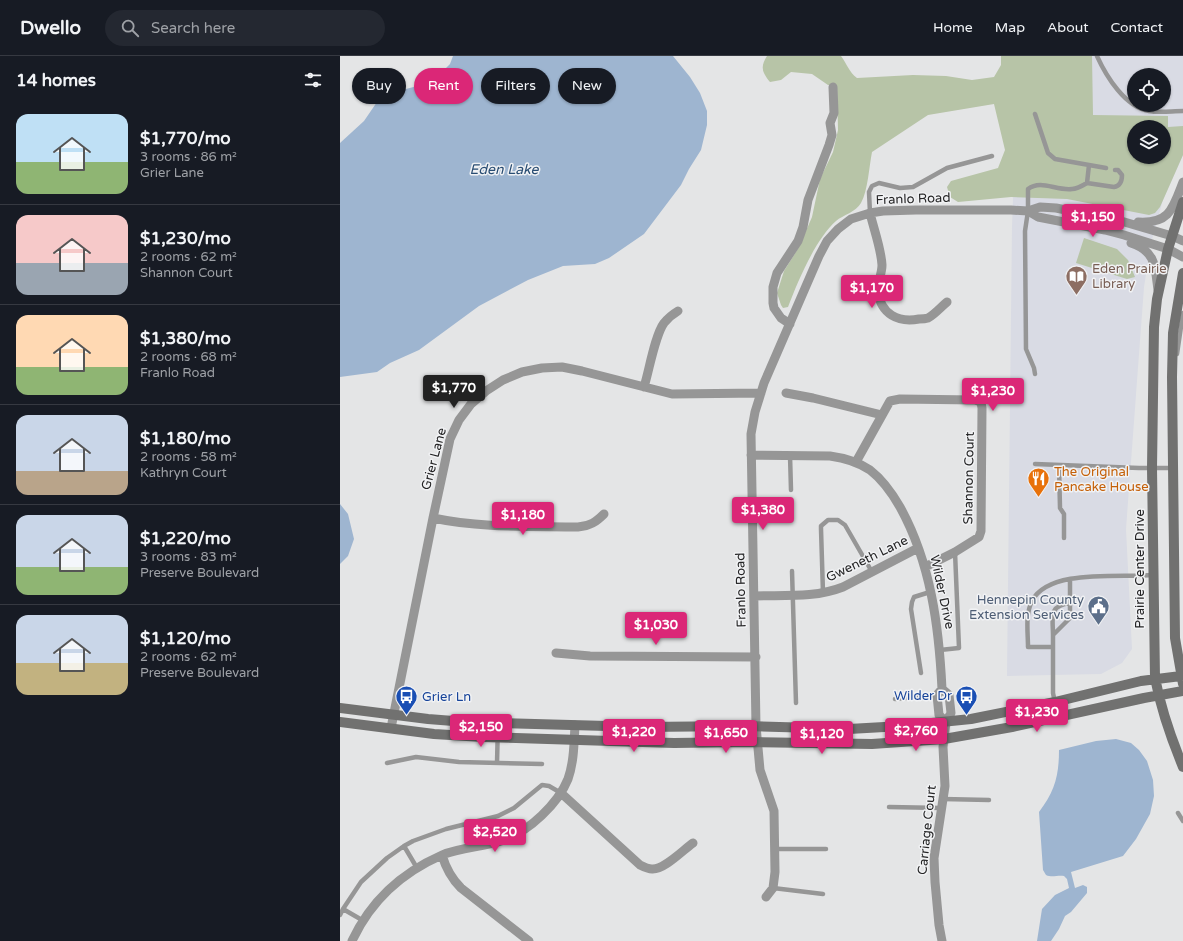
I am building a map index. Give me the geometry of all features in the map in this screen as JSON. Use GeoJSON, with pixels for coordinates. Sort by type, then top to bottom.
{"type":"FeatureCollection","features":[{"type":"Feature","properties":{"kind":"street"},"geometry":{"type":"LineString","coordinates":[[790,324],[781,318],[774,308],[773,287],[777,273],[798,241],[803,227],[808,200],[829,145],[832,135],[830,123],[834,113],[833,87]]}},
{"type":"Feature","properties":{"kind":"street"},"geometry":{"type":"LineString","coordinates":[[1121,221],[1148,223],[1157,221],[1164,217],[1171,210],[1183,182]]}},
{"type":"Feature","properties":{"kind":"street","name":"Prairie Center Drive"},"geometry":{"type":"LineString","coordinates":[[1183,202],[1168,249],[1158,291],[1152,356],[1155,678],[1158,696],[1170,735],[1183,767]]}},
{"type":"Feature","properties":{"kind":"street","name":"Franlo Road"},"geometry":{"type":"LineString","coordinates":[[773,888],[775,872],[774,811],[760,770],[756,726],[751,434],[755,412],[761,392],[819,256],[827,241],[838,229],[851,219],[870,213],[916,210],[1028,211],[1040,207],[1056,208],[1121,221],[1172,236],[1183,241]]}},
{"type":"Feature","properties":{"kind":"street","name":"Franlo Road"},"geometry":{"type":"LineString","coordinates":[[1028,211],[1038,217],[1105,230],[1168,249],[1183,257]]}},
{"type":"Feature","properties":{"kind":"street"},"geometry":{"type":"LineString","coordinates":[[870,213],[881,254],[882,266],[878,291],[880,301],[885,309],[892,316],[902,320],[912,320],[928,318],[947,302]]}},
{"type":"Feature","properties":{"kind":"street"},"geometry":{"type":"LineString","coordinates":[[1105,230],[1112,237],[1141,246],[1150,254],[1154,265],[1158,291]]}},
{"type":"Feature","properties":{"kind":"street"},"geometry":{"type":"LineString","coordinates":[[340,708],[447,721],[662,727],[756,726],[849,729],[896,727],[971,719],[1055,702],[1155,678],[1182,678],[1175,638],[1172,377],[1173,333],[1183,273]]}},
{"type":"Feature","properties":{"kind":"street"},"geometry":{"type":"LineString","coordinates":[[644,387],[659,332],[663,324],[670,316],[678,311]]}},
{"type":"Feature","properties":{"kind":"street","name":"Grier Lane"},"geometry":{"type":"LineString","coordinates":[[391,728],[448,445],[459,420],[471,404],[486,391],[503,380],[522,372],[542,368],[562,367],[672,394],[761,392]]}},
{"type":"Feature","properties":{"kind":"street"},"geometry":{"type":"LineString","coordinates":[[786,393],[882,414]]}},
{"type":"Feature","properties":{"kind":"street","name":"Shannon Court"},"geometry":{"type":"LineString","coordinates":[[856,462],[890,401],[975,400],[981,402],[982,531],[978,537],[955,552],[925,567]]}},
{"type":"Feature","properties":{"kind":"street","name":"Wilder Drive"},"geometry":{"type":"LineString","coordinates":[[751,455],[830,456],[843,458],[856,462],[870,470],[891,491],[907,520],[925,567],[940,650],[940,692],[949,695],[951,714],[946,722]]}},
{"type":"Feature","properties":{"kind":"street"},"geometry":{"type":"LineString","coordinates":[[433,518],[452,523],[475,525],[578,527],[588,526],[597,521],[604,514]]}},
{"type":"Feature","properties":{"kind":"street","name":"Gweneth Lane"},"geometry":{"type":"LineString","coordinates":[[754,596],[814,595],[823,593],[843,587],[918,548]]}},
{"type":"Feature","properties":{"kind":"street"},"geometry":{"type":"LineString","coordinates":[[556,653],[590,656],[756,657]]}},
{"type":"Feature","properties":{"kind":"street"},"geometry":{"type":"LineString","coordinates":[[340,722],[456,736],[498,738],[674,743],[872,744],[944,739],[1058,718],[1183,692]]}},
{"type":"Feature","properties":{"kind":"street","name":"Carriage Court"},"geometry":{"type":"LineString","coordinates":[[942,941],[939,925],[934,858],[945,786],[943,747],[946,722]]}},
{"type":"Feature","properties":{"kind":"street"},"geometry":{"type":"LineString","coordinates":[[352,941],[362,920],[371,907],[402,877],[442,855],[504,840],[520,833],[535,822],[561,793],[568,779],[572,762],[575,725]]}},
{"type":"Feature","properties":{"kind":"street"},"geometry":{"type":"LineString","coordinates":[[561,793],[646,868],[660,868],[693,842]]}},
{"type":"Feature","properties":{"kind":"street"},"geometry":{"type":"LineString","coordinates":[[442,855],[448,873],[461,888],[529,941]]}},
{"type":"Feature","properties":{"kind":"street"},"geometry":{"type":"LineString","coordinates":[[766,897],[773,888]]}},
{"type":"Feature","properties":{"kind":"lane"},"geometry":{"type":"LineString","coordinates":[[1098,56],[1104,72],[1130,103],[1148,111],[1183,111]]}},
{"type":"Feature","properties":{"kind":"lane"},"geometry":{"type":"LineString","coordinates":[[1035,114],[1048,153],[1051,157],[1055,160],[1106,168]]}},
{"type":"Feature","properties":{"kind":"lane"},"geometry":{"type":"LineString","coordinates":[[870,213],[869,192],[872,186],[879,183],[900,188],[913,187],[948,168],[992,156]]}},
{"type":"Feature","properties":{"kind":"lane"},"geometry":{"type":"LineString","coordinates":[[1087,183],[1089,165]]}},
{"type":"Feature","properties":{"kind":"lane"},"geometry":{"type":"LineString","coordinates":[[1035,374],[1026,349],[1026,231],[1028,189],[1038,184],[1073,189],[1087,183],[1114,188],[1118,186],[1122,179],[1120,172],[1115,170]]}},
{"type":"Feature","properties":{"kind":"lane"},"geometry":{"type":"LineString","coordinates":[[1172,377],[1183,313]]}},
{"type":"Feature","properties":{"kind":"lane"},"geometry":{"type":"LineString","coordinates":[[790,455],[791,490]]}},
{"type":"Feature","properties":{"kind":"lane"},"geometry":{"type":"LineString","coordinates":[[1035,464],[1172,468]]}},
{"type":"Feature","properties":{"kind":"lane"},"geometry":{"type":"LineString","coordinates":[[1059,465],[1060,508],[1064,514],[1064,538]]}},
{"type":"Feature","properties":{"kind":"lane"},"geometry":{"type":"LineString","coordinates":[[823,593],[821,526],[828,520],[838,520],[845,525],[872,572]]}},
{"type":"Feature","properties":{"kind":"lane"},"geometry":{"type":"LineString","coordinates":[[940,650],[959,648],[955,552]]}},
{"type":"Feature","properties":{"kind":"lane"},"geometry":{"type":"LineString","coordinates":[[792,571],[796,703]]}},
{"type":"Feature","properties":{"kind":"lane"},"geometry":{"type":"LineString","coordinates":[[1053,647],[1028,647],[1029,611],[1036,596],[1042,590],[1056,582],[1076,577],[1153,575]]}},
{"type":"Feature","properties":{"kind":"lane"},"geometry":{"type":"LineString","coordinates":[[1053,635],[1070,618],[1070,579]]}},
{"type":"Feature","properties":{"kind":"lane"},"geometry":{"type":"LineString","coordinates":[[921,673],[911,609],[914,597],[930,592]]}},
{"type":"Feature","properties":{"kind":"lane"},"geometry":{"type":"LineString","coordinates":[[1058,718],[1053,692],[1053,617],[1058,606],[1070,604]]}},
{"type":"Feature","properties":{"kind":"lane"},"geometry":{"type":"LineString","coordinates":[[894,698],[940,692]]}},
{"type":"Feature","properties":{"kind":"lane"},"geometry":{"type":"LineString","coordinates":[[497,763],[498,723]]}},
{"type":"Feature","properties":{"kind":"lane"},"geometry":{"type":"LineString","coordinates":[[388,763],[416,757],[459,762],[542,764]]}},
{"type":"Feature","properties":{"kind":"lane"},"geometry":{"type":"LineString","coordinates":[[340,914],[360,882],[387,858],[413,841],[446,829],[498,816],[514,808],[542,785],[549,786],[561,793]]}},
{"type":"Feature","properties":{"kind":"lane"},"geometry":{"type":"LineString","coordinates":[[889,807],[989,800]]}},
{"type":"Feature","properties":{"kind":"lane"},"geometry":{"type":"LineString","coordinates":[[1178,813],[1183,822]]}},
{"type":"Feature","properties":{"kind":"lane"},"geometry":{"type":"LineString","coordinates":[[404,846],[417,868]]}},
{"type":"Feature","properties":{"kind":"lane"},"geometry":{"type":"LineString","coordinates":[[774,849],[826,849]]}},
{"type":"Feature","properties":{"kind":"lane"},"geometry":{"type":"LineString","coordinates":[[773,888],[823,894]]}},
{"type":"Feature","properties":{"kind":"lane"},"geometry":{"type":"LineString","coordinates":[[343,909],[362,920]]}},
{"type":"Feature","properties":{"kind":"shaded area"},"geometry":{"type":"Polygon","coordinates":[[[1015,56],[1183,56],[1183,155],[1163,200],[1151,243],[1144,287],[1126,529],[1132,649],[1122,663],[1101,674],[1007,676],[1012,226],[1017,91],[1015,56]]]}},
{"type":"Feature","properties":{"kind":"green space"},"geometry":{"type":"Polygon","coordinates":[[[767,56],[841,56],[850,71],[857,78],[913,75],[946,76],[972,80],[994,77],[1001,65],[1001,56],[1092,56],[1093,115],[1168,116],[1168,120],[1127,120],[1127,164],[1171,164],[1171,127],[1183,126],[1183,155],[1160,207],[1155,213],[1149,215],[1067,199],[1011,197],[958,202],[950,197],[947,187],[951,181],[998,168],[1005,150],[994,104],[928,115],[872,152],[867,185],[861,203],[856,209],[836,221],[828,229],[808,261],[788,307],[783,308],[777,293],[784,271],[799,247],[812,217],[820,179],[833,152],[838,130],[837,85],[828,85],[812,74],[791,72],[781,80],[770,82],[765,75],[763,63],[767,56]]]}},
{"type":"Feature","properties":{"kind":"green space"},"geometry":{"type":"Polygon","coordinates":[[[1084,238],[1117,249],[1128,260],[1135,277],[1127,279],[1076,263],[1084,238]]]}},
{"type":"Feature","properties":{"kind":"water","name":"Eden Lake"},"geometry":{"type":"Polygon","coordinates":[[[453,56],[673,56],[690,77],[700,93],[707,111],[707,125],[701,150],[681,185],[644,234],[609,258],[595,264],[563,266],[528,280],[479,306],[419,350],[390,363],[377,372],[340,377],[340,143],[364,121],[376,104],[406,104],[406,89],[414,87],[414,104],[473,104],[473,68],[446,68],[450,64],[453,56]]]}},
{"type":"Feature","properties":{"kind":"water"},"geometry":{"type":"Polygon","coordinates":[[[340,504],[348,514],[354,539],[348,556],[340,564],[340,504]]]}},
{"type":"Feature","properties":{"kind":"water"},"geometry":{"type":"Polygon","coordinates":[[[1116,739],[1131,743],[1139,750],[1147,761],[1153,780],[1154,796],[1150,814],[1136,839],[1123,856],[1071,872],[1075,888],[1083,885],[1087,887],[1087,893],[1071,912],[1065,916],[1051,941],[1037,941],[1042,909],[1055,895],[1069,888],[1067,879],[1064,876],[1048,876],[1043,870],[1039,812],[1049,797],[1055,782],[1059,750],[1096,741],[1116,739]]]}},
{"type":"Feature","properties":{"kind":"place","name":"Eden Prairie Library"},"geometry":{"type":"Point","coordinates":[1077,296]}},
{"type":"Feature","properties":{"kind":"place","name":"The Original Pancake House"},"geometry":{"type":"Point","coordinates":[1038,498]}},
{"type":"Feature","properties":{"kind":"place","name":"Hennepin County Extension Services"},"geometry":{"type":"Point","coordinates":[1099,626]}},
{"type":"Feature","properties":{"kind":"place","name":"Grier Ln"},"geometry":{"type":"Point","coordinates":[406,716]}},
{"type":"Feature","properties":{"kind":"place","name":"Wilder Dr"},"geometry":{"type":"Point","coordinates":[967,716]}}]}
